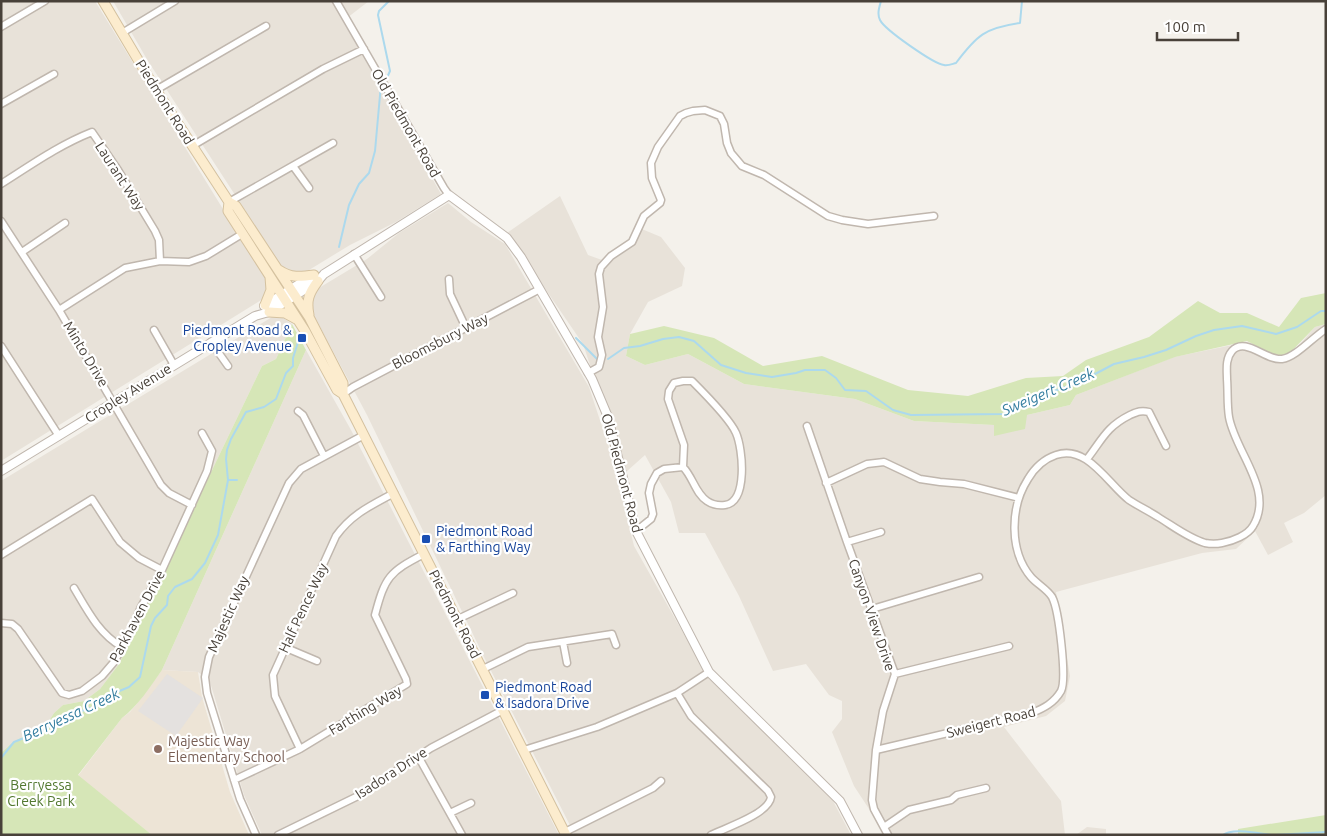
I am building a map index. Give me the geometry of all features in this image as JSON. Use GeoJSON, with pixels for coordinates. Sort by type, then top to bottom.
{"type":"FeatureCollection","features":[{"type":"Feature","properties":{"kind":"main road","name":"Piedmont Road"},"geometry":{"type":"LineString","coordinates":[[103,1],[192,146],[229,202],[236,206],[273,271],[289,295],[310,318],[343,383],[343,394],[566,834]]}},
{"type":"Feature","properties":{"kind":"main road","name":"Piedmont Road"},"geometry":{"type":"LineString","coordinates":[[229,202],[228,211],[242,234],[273,271]]}},
{"type":"Feature","properties":{"kind":"main road"},"geometry":{"type":"LineString","coordinates":[[300,322],[285,313],[267,309],[273,271],[297,277],[319,277]]}},
{"type":"Feature","properties":{"kind":"main road"},"geometry":{"type":"LineString","coordinates":[[310,318],[307,304],[308,294],[319,277]]}},
{"type":"Feature","properties":{"kind":"main road","name":"Piedmont Road"},"geometry":{"type":"LineString","coordinates":[[289,295],[300,322],[337,390],[343,394]]}},
{"type":"Feature","properties":{"kind":"street"},"geometry":{"type":"LineString","coordinates":[[1,27],[45,1]]}},
{"type":"Feature","properties":{"kind":"street"},"geometry":{"type":"LineString","coordinates":[[122,33],[175,1]]}},
{"type":"Feature","properties":{"kind":"street","name":"Old Piedmont Road"},"geometry":{"type":"LineString","coordinates":[[336,1],[444,188],[450,195],[508,238],[588,373],[608,417],[636,531],[709,672],[840,801],[858,835]]}},
{"type":"Feature","properties":{"kind":"street"},"geometry":{"type":"LineString","coordinates":[[156,90],[266,26]]}},
{"type":"Feature","properties":{"kind":"street"},"geometry":{"type":"LineString","coordinates":[[192,146],[323,68],[364,50]]}},
{"type":"Feature","properties":{"kind":"street"},"geometry":{"type":"LineString","coordinates":[[1,104],[54,74]]}},
{"type":"Feature","properties":{"kind":"street"},"geometry":{"type":"LineString","coordinates":[[588,373],[599,367],[602,355],[598,337],[603,307],[599,274],[601,267],[611,256],[632,242],[644,216],[660,204],[661,200],[652,178],[651,164],[658,147],[680,116],[686,113],[705,110],[720,116],[731,152],[742,166],[764,175],[828,216],[868,224],[934,216]]}},
{"type":"Feature","properties":{"kind":"street","name":"Laurant Way"},"geometry":{"type":"LineString","coordinates":[[1,184],[50,152],[92,132],[118,170],[155,231],[159,240],[160,261]]}},
{"type":"Feature","properties":{"kind":"street"},"geometry":{"type":"LineString","coordinates":[[229,202],[333,143]]}},
{"type":"Feature","properties":{"kind":"street"},"geometry":{"type":"LineString","coordinates":[[293,166],[309,188]]}},
{"type":"Feature","properties":{"kind":"street","name":"Cropley Avenue"},"geometry":{"type":"LineString","coordinates":[[1,471],[450,195]]}},
{"type":"Feature","properties":{"kind":"street","name":"Minto Drive"},"geometry":{"type":"LineString","coordinates":[[1,221],[59,310],[161,485],[170,493],[192,505]]}},
{"type":"Feature","properties":{"kind":"street"},"geometry":{"type":"LineString","coordinates":[[22,252],[65,223]]}},
{"type":"Feature","properties":{"kind":"street"},"geometry":{"type":"LineString","coordinates":[[59,310],[125,268],[160,261],[189,262],[206,256],[242,234]]}},
{"type":"Feature","properties":{"kind":"street"},"geometry":{"type":"LineString","coordinates":[[354,254],[381,296]]}},
{"type":"Feature","properties":{"kind":"street"},"geometry":{"type":"LineString","coordinates":[[449,279],[450,294],[466,328]]}},
{"type":"Feature","properties":{"kind":"street","name":"Bloomsbury Way"},"geometry":{"type":"LineString","coordinates":[[343,394],[353,386],[538,290]]}},
{"type":"Feature","properties":{"kind":"street"},"geometry":{"type":"LineString","coordinates":[[1166,446],[1149,412],[1141,410],[1117,422],[1102,436],[1087,459],[1129,500],[1192,538],[1207,543],[1223,543],[1249,532],[1257,520],[1259,493],[1229,417],[1226,365],[1231,352],[1238,347],[1248,346],[1277,359],[1284,359],[1294,354],[1326,329]]}},
{"type":"Feature","properties":{"kind":"street"},"geometry":{"type":"LineString","coordinates":[[154,330],[174,365]]}},
{"type":"Feature","properties":{"kind":"street"},"geometry":{"type":"LineString","coordinates":[[211,342],[228,366]]}},
{"type":"Feature","properties":{"kind":"street"},"geometry":{"type":"LineString","coordinates":[[1,346],[59,436]]}},
{"type":"Feature","properties":{"kind":"street"},"geometry":{"type":"LineString","coordinates":[[692,381],[732,426],[737,436],[742,461],[740,492],[736,500],[729,504],[714,505],[705,500],[699,493],[690,474],[683,467],[684,445],[668,399],[669,391],[674,383],[692,381]]}},
{"type":"Feature","properties":{"kind":"street"},"geometry":{"type":"LineString","coordinates":[[298,410],[303,415],[324,456]]}},
{"type":"Feature","properties":{"kind":"street","name":"Canyon View Drive"},"geometry":{"type":"LineString","coordinates":[[807,426],[846,542],[895,674],[883,712],[876,750],[872,800],[874,809],[888,835]]}},
{"type":"Feature","properties":{"kind":"street","name":"Parkhaven Drive"},"geometry":{"type":"LineString","coordinates":[[1,623],[12,624],[18,629],[59,690],[65,695],[73,695],[82,691],[98,680],[114,662],[122,648],[141,607],[162,570],[192,505],[212,451],[202,432]]}},
{"type":"Feature","properties":{"kind":"street","name":"Majestic Way"},"geometry":{"type":"LineString","coordinates":[[256,835],[240,799],[207,693],[205,678],[209,657],[289,483],[301,469],[364,435]]}},
{"type":"Feature","properties":{"kind":"street","name":"Sweigert Road"},"geometry":{"type":"LineString","coordinates":[[876,750],[1032,713],[1050,704],[1060,692],[1063,684],[1064,668],[1056,609],[1051,597],[1031,577],[1016,547],[1016,514],[1019,498],[1027,480],[1050,457],[1068,453],[1087,459]]}},
{"type":"Feature","properties":{"kind":"street"},"geometry":{"type":"LineString","coordinates":[[826,483],[867,464],[884,462],[920,479],[964,484],[1019,498]]}},
{"type":"Feature","properties":{"kind":"street"},"geometry":{"type":"LineString","coordinates":[[636,531],[651,519],[653,514],[649,493],[657,472],[664,469],[683,467]]}},
{"type":"Feature","properties":{"kind":"street","name":"Half Pence Way"},"geometry":{"type":"LineString","coordinates":[[300,749],[275,696],[273,675],[284,647],[336,536],[345,523],[358,513],[394,493]]}},
{"type":"Feature","properties":{"kind":"street"},"geometry":{"type":"LineString","coordinates":[[1,555],[92,499],[120,542],[139,558],[162,570]]}},
{"type":"Feature","properties":{"kind":"street"},"geometry":{"type":"LineString","coordinates":[[846,542],[881,532]]}},
{"type":"Feature","properties":{"kind":"street","name":"Farthing Way"},"geometry":{"type":"LineString","coordinates":[[234,780],[300,749],[407,684],[375,615],[380,595],[391,574],[424,554]]}},
{"type":"Feature","properties":{"kind":"street"},"geometry":{"type":"LineString","coordinates":[[872,609],[979,577]]}},
{"type":"Feature","properties":{"kind":"street"},"geometry":{"type":"LineString","coordinates":[[74,588],[98,626],[112,642],[122,648]]}},
{"type":"Feature","properties":{"kind":"street"},"geometry":{"type":"LineString","coordinates":[[458,619],[513,592]]}},
{"type":"Feature","properties":{"kind":"street"},"geometry":{"type":"LineString","coordinates":[[483,669],[528,647],[612,634],[616,645]]}},
{"type":"Feature","properties":{"kind":"street"},"geometry":{"type":"LineString","coordinates":[[563,642],[567,663]]}},
{"type":"Feature","properties":{"kind":"street"},"geometry":{"type":"LineString","coordinates":[[895,674],[1009,646]]}},
{"type":"Feature","properties":{"kind":"street"},"geometry":{"type":"LineString","coordinates":[[284,647],[317,661]]}},
{"type":"Feature","properties":{"kind":"street"},"geometry":{"type":"LineString","coordinates":[[524,750],[597,727],[677,693],[709,672]]}},
{"type":"Feature","properties":{"kind":"street"},"geometry":{"type":"LineString","coordinates":[[677,693],[691,716],[768,790],[771,797],[767,807],[749,818],[711,835]]}},
{"type":"Feature","properties":{"kind":"street","name":"Isadora Drive"},"geometry":{"type":"LineString","coordinates":[[278,835],[358,796],[431,748],[504,710]]}},
{"type":"Feature","properties":{"kind":"street"},"geometry":{"type":"LineString","coordinates":[[418,756],[462,835]]}},
{"type":"Feature","properties":{"kind":"street"},"geometry":{"type":"LineString","coordinates":[[566,834],[653,788],[661,781]]}},
{"type":"Feature","properties":{"kind":"street"},"geometry":{"type":"LineString","coordinates":[[884,827],[909,810],[951,800],[957,795],[986,788]]}},
{"type":"Feature","properties":{"kind":"street"},"geometry":{"type":"LineString","coordinates":[[450,814],[471,803]]}},
{"type":"Feature","properties":{"kind":"shaded area"},"geometry":{"type":"Polygon","coordinates":[[[1,1],[95,1],[274,292],[1,461],[1,1]]]}},
{"type":"Feature","properties":{"kind":"shaded area"},"geometry":{"type":"Polygon","coordinates":[[[113,1],[369,1],[343,21],[441,194],[396,222],[350,245],[291,281],[148,61],[113,1]]]}},
{"type":"Feature","properties":{"kind":"shaded area"},"geometry":{"type":"Polygon","coordinates":[[[560,196],[588,255],[602,260],[614,249],[624,249],[637,227],[661,237],[685,268],[682,286],[648,302],[630,334],[626,356],[645,365],[688,354],[744,384],[855,399],[914,421],[994,425],[994,435],[1027,415],[1070,405],[1076,395],[1174,357],[1247,342],[1285,361],[1315,327],[1326,324],[1326,495],[1304,513],[1284,523],[1293,542],[1268,555],[1255,531],[1236,549],[1202,553],[1056,592],[1070,676],[1065,701],[1046,716],[1004,727],[1061,801],[1065,835],[886,835],[854,786],[832,732],[842,719],[842,701],[829,695],[806,664],[773,671],[739,596],[705,533],[679,533],[671,502],[645,455],[626,472],[583,344],[507,233],[560,196]]]}},
{"type":"Feature","properties":{"kind":"shaded area"},"geometry":{"type":"Polygon","coordinates":[[[448,203],[471,222],[505,244],[589,387],[614,463],[634,546],[703,668],[833,801],[851,835],[575,835],[485,659],[367,415],[304,297],[367,259],[399,233],[448,203]]]}},
{"type":"Feature","properties":{"kind":"shaded area"},"geometry":{"type":"Polygon","coordinates":[[[277,314],[292,324],[276,359],[262,366],[119,664],[100,689],[84,701],[63,705],[54,713],[45,727],[13,742],[1,753],[1,481],[277,314]]]}},
{"type":"Feature","properties":{"kind":"shaded area"},"geometry":{"type":"Polygon","coordinates":[[[306,350],[351,430],[559,835],[262,835],[244,795],[210,682],[198,672],[162,670],[306,350]]]}},
{"type":"Feature","properties":{"kind":"shaded area","name":"Majestic Way Elementary School"},"geometry":{"type":"Polygon","coordinates":[[[162,670],[198,672],[202,697],[230,792],[249,835],[152,835],[78,776],[122,718],[140,700],[162,670]]]}},
{"type":"Feature","properties":{"kind":"shaded area"},"geometry":{"type":"Polygon","coordinates":[[[167,674],[203,698],[176,736],[138,711],[167,674]]]}},
{"type":"Feature","properties":{"kind":"shaded area"},"geometry":{"type":"Polygon","coordinates":[[[1087,827],[1106,829],[1106,835],[1076,835],[1087,827]]]}},
{"type":"Feature","properties":{"kind":"green space"},"geometry":{"type":"Polygon","coordinates":[[[1326,293],[1326,324],[1315,327],[1283,360],[1247,341],[1175,357],[1076,395],[1070,405],[1027,415],[1025,429],[994,436],[994,425],[914,421],[855,399],[744,384],[688,354],[645,365],[626,356],[630,334],[664,326],[714,338],[763,366],[822,356],[908,390],[968,396],[1026,378],[1063,376],[1086,360],[1149,337],[1198,301],[1220,313],[1247,313],[1279,327],[1301,298],[1326,293]]]}},
{"type":"Feature","properties":{"kind":"green space","name":"Berryessa Creek Park"},"geometry":{"type":"Polygon","coordinates":[[[292,324],[306,350],[162,670],[144,696],[122,718],[78,775],[152,835],[1,835],[1,753],[13,742],[45,727],[54,713],[63,705],[84,701],[100,689],[119,664],[262,366],[276,359],[292,324]]]}},
{"type":"Feature","properties":{"kind":"green space"},"geometry":{"type":"Polygon","coordinates":[[[1326,815],[1326,835],[1238,835],[1238,829],[1326,815]]]}},
{"type":"Feature","properties":{"kind":"waterway","name":"Berryessa Creek"},"geometry":{"type":"LineString","coordinates":[[386,80],[390,71],[378,15],[379,11],[389,1]]}},
{"type":"Feature","properties":{"kind":"waterway","name":"Berryessa Creek"},"geometry":{"type":"LineString","coordinates":[[881,1],[879,15],[884,25],[921,53],[944,65],[956,63],[976,39],[990,30],[1020,23],[1022,1]]}},
{"type":"Feature","properties":{"kind":"waterway","name":"Berryessa Creek"},"geometry":{"type":"LineString","coordinates":[[339,247],[349,205],[359,184],[369,173],[375,151],[381,84]]}},
{"type":"Feature","properties":{"kind":"waterway","name":"Sweigert Creek"},"geometry":{"type":"LineString","coordinates":[[608,359],[624,348],[679,337],[694,341],[721,365],[746,373],[772,377],[805,370],[825,370],[836,378],[845,390],[866,391],[893,410],[911,415],[1003,414],[1028,400],[1080,382],[1114,364],[1166,350],[1214,330],[1242,326],[1276,334],[1297,327],[1321,311],[1326,311]]}},
{"type":"Feature","properties":{"kind":"waterway","name":"Sweigert Creek"},"geometry":{"type":"LineString","coordinates":[[576,338],[597,359]]}},
{"type":"Feature","properties":{"kind":"waterway","name":"Berryessa Creek"},"geometry":{"type":"LineString","coordinates":[[1,758],[14,742],[44,730],[63,717],[97,706],[110,695],[129,687],[140,677],[151,626],[155,618],[167,605],[168,596],[175,587],[192,579],[205,563],[218,535],[228,480],[226,459],[231,439],[246,412],[264,407],[276,399],[286,373],[293,366],[293,358],[299,339]]}},
{"type":"Feature","properties":{"kind":"waterway","name":"Sweigert Creek"},"geometry":{"type":"LineString","coordinates":[[228,480],[237,480]]}},
{"type":"Feature","properties":{"kind":"waterway"},"geometry":{"type":"LineString","coordinates":[[1223,835],[1233,831],[1273,835]]}},
{"type":"Feature","properties":{"kind":"waterway"},"geometry":{"type":"LineString","coordinates":[[1275,835],[1326,832]]}},
{"type":"Feature","properties":{"kind":"place","name":"Piedmont Road & Cropley Avenue"},"geometry":{"type":"Point","coordinates":[302,338]}},
{"type":"Feature","properties":{"kind":"place","name":"Piedmont Road & Farthing Way"},"geometry":{"type":"Point","coordinates":[426,539]}},
{"type":"Feature","properties":{"kind":"place","name":"Piedmont Road & Isadora Drive"},"geometry":{"type":"Point","coordinates":[485,695]}},
{"type":"Feature","properties":{"kind":"place","name":"Majestic Way Elementary School"},"geometry":{"type":"Point","coordinates":[158,749]}}]}
